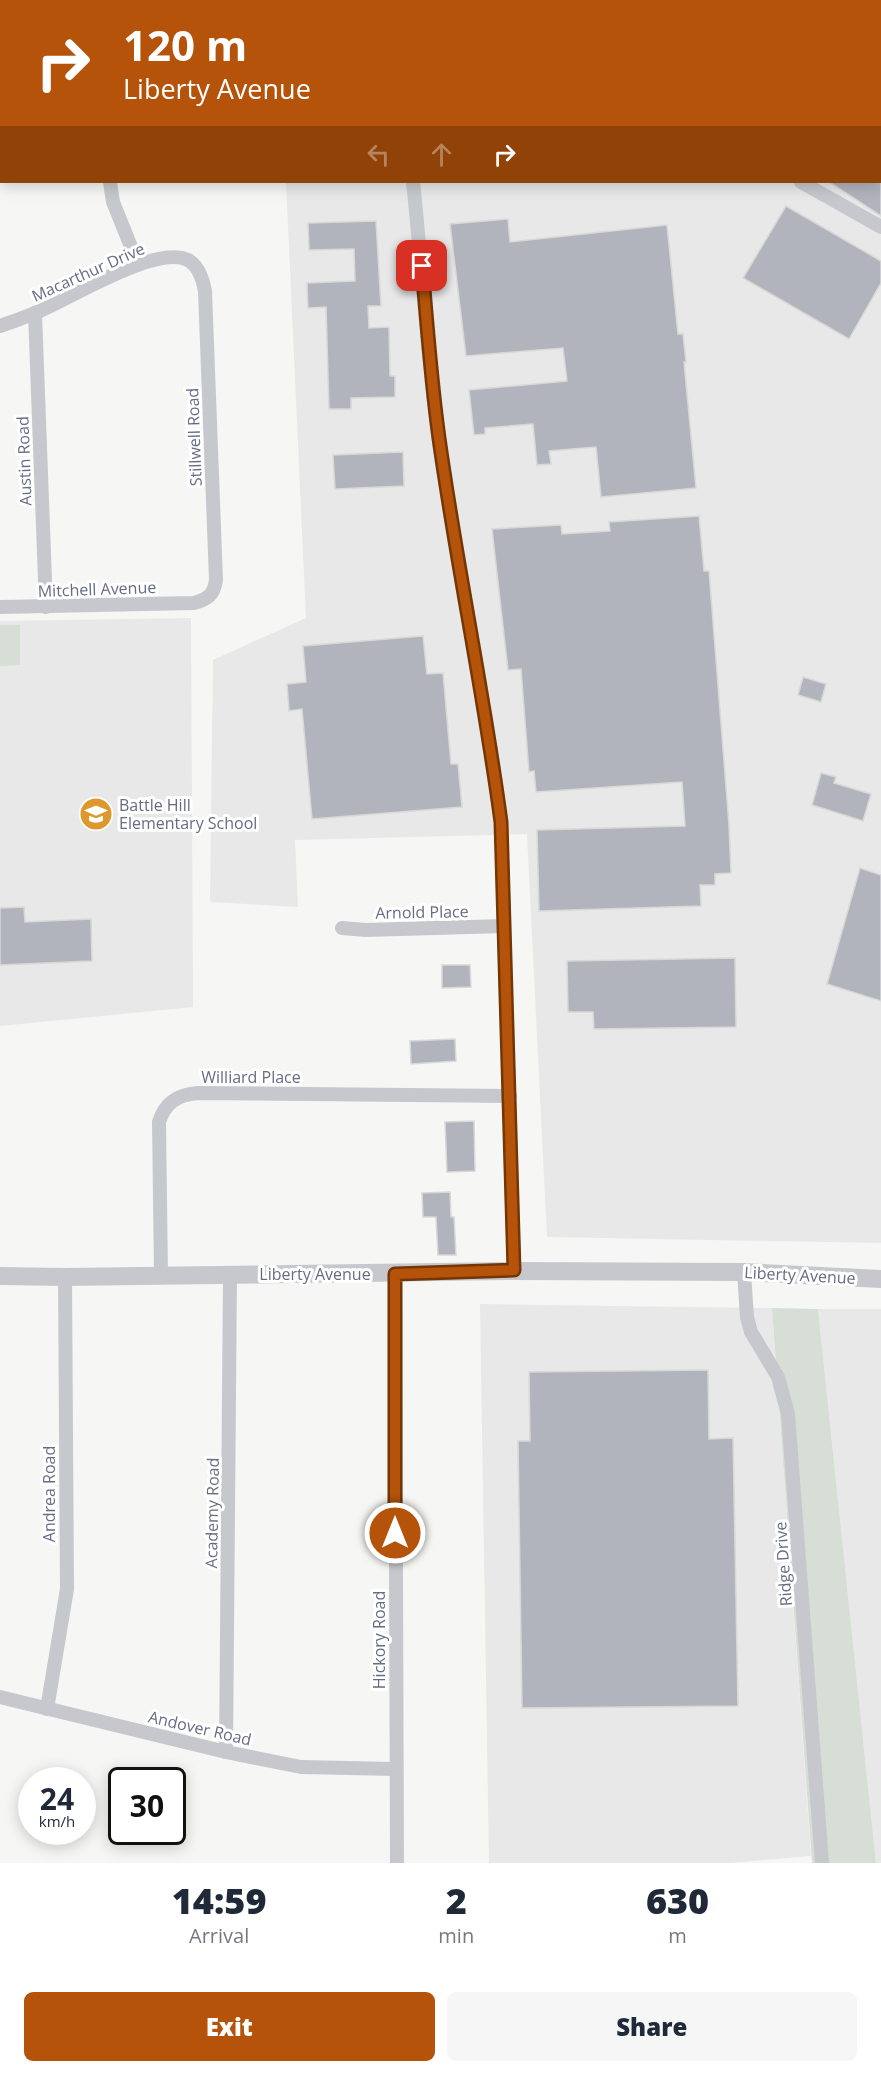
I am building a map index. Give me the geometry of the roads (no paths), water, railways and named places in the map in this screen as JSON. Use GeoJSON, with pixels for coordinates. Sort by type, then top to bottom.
{"type":"FeatureCollection","features":[{"type":"Feature","properties":{"kind":"street"},"geometry":{"type":"LineString","coordinates":[[110,183],[117,211],[138,264]]}},
{"type":"Feature","properties":{"kind":"street"},"geometry":{"type":"LineString","coordinates":[[413,183],[430,349],[431,380],[453,532],[495,774],[501,822],[514,1270]]}},
{"type":"Feature","properties":{"kind":"street"},"geometry":{"type":"LineString","coordinates":[[803,183],[881,227]]}},
{"type":"Feature","properties":{"kind":"street","name":"Macarthur Drive"},"geometry":{"type":"LineString","coordinates":[[0,326],[35,313],[138,264],[176,257],[190,261]]}},
{"type":"Feature","properties":{"kind":"street","name":"Stillwell Road"},"geometry":{"type":"LineString","coordinates":[[190,261],[202,276],[205,291],[216,580],[214,591],[207,599],[194,603]]}},
{"type":"Feature","properties":{"kind":"street","name":"Austin Road"},"geometry":{"type":"LineString","coordinates":[[35,313],[46,607]]}},
{"type":"Feature","properties":{"kind":"street","name":"Mitchell Avenue"},"geometry":{"type":"LineString","coordinates":[[0,607],[194,603]]}},
{"type":"Feature","properties":{"kind":"street","name":"Arnold Place"},"geometry":{"type":"LineString","coordinates":[[342,928],[366,930],[504,926]]}},
{"type":"Feature","properties":{"kind":"street","name":"Williard Place"},"geometry":{"type":"LineString","coordinates":[[161,1275],[159,1122],[162,1112],[175,1098],[197,1093],[510,1096]]}},
{"type":"Feature","properties":{"kind":"street","name":"Liberty Avenue"},"geometry":{"type":"LineString","coordinates":[[0,1276],[395,1274],[514,1270],[744,1272],[881,1279]]}},
{"type":"Feature","properties":{"kind":"street","name":"Ridge Drive"},"geometry":{"type":"LineString","coordinates":[[744,1272],[747,1317],[751,1332],[778,1377],[788,1414],[822,1863]]}},
{"type":"Feature","properties":{"kind":"street","name":"Academy Road"},"geometry":{"type":"LineString","coordinates":[[226,1752],[230,1274]]}},
{"type":"Feature","properties":{"kind":"street","name":"Hickory Road"},"geometry":{"type":"LineString","coordinates":[[395,1274],[397,1863]]}},
{"type":"Feature","properties":{"kind":"street","name":"Andrea Road"},"geometry":{"type":"LineString","coordinates":[[47,1709],[67,1589],[65,1277]]}},
{"type":"Feature","properties":{"kind":"street","name":"Andover Road"},"geometry":{"type":"LineString","coordinates":[[0,1697],[226,1752],[301,1767],[395,1768]]}},
{"type":"Feature","properties":{"kind":"place","name":"Battle Hill Elementary School"},"geometry":{"type":"Point","coordinates":[96,814]}}]}
